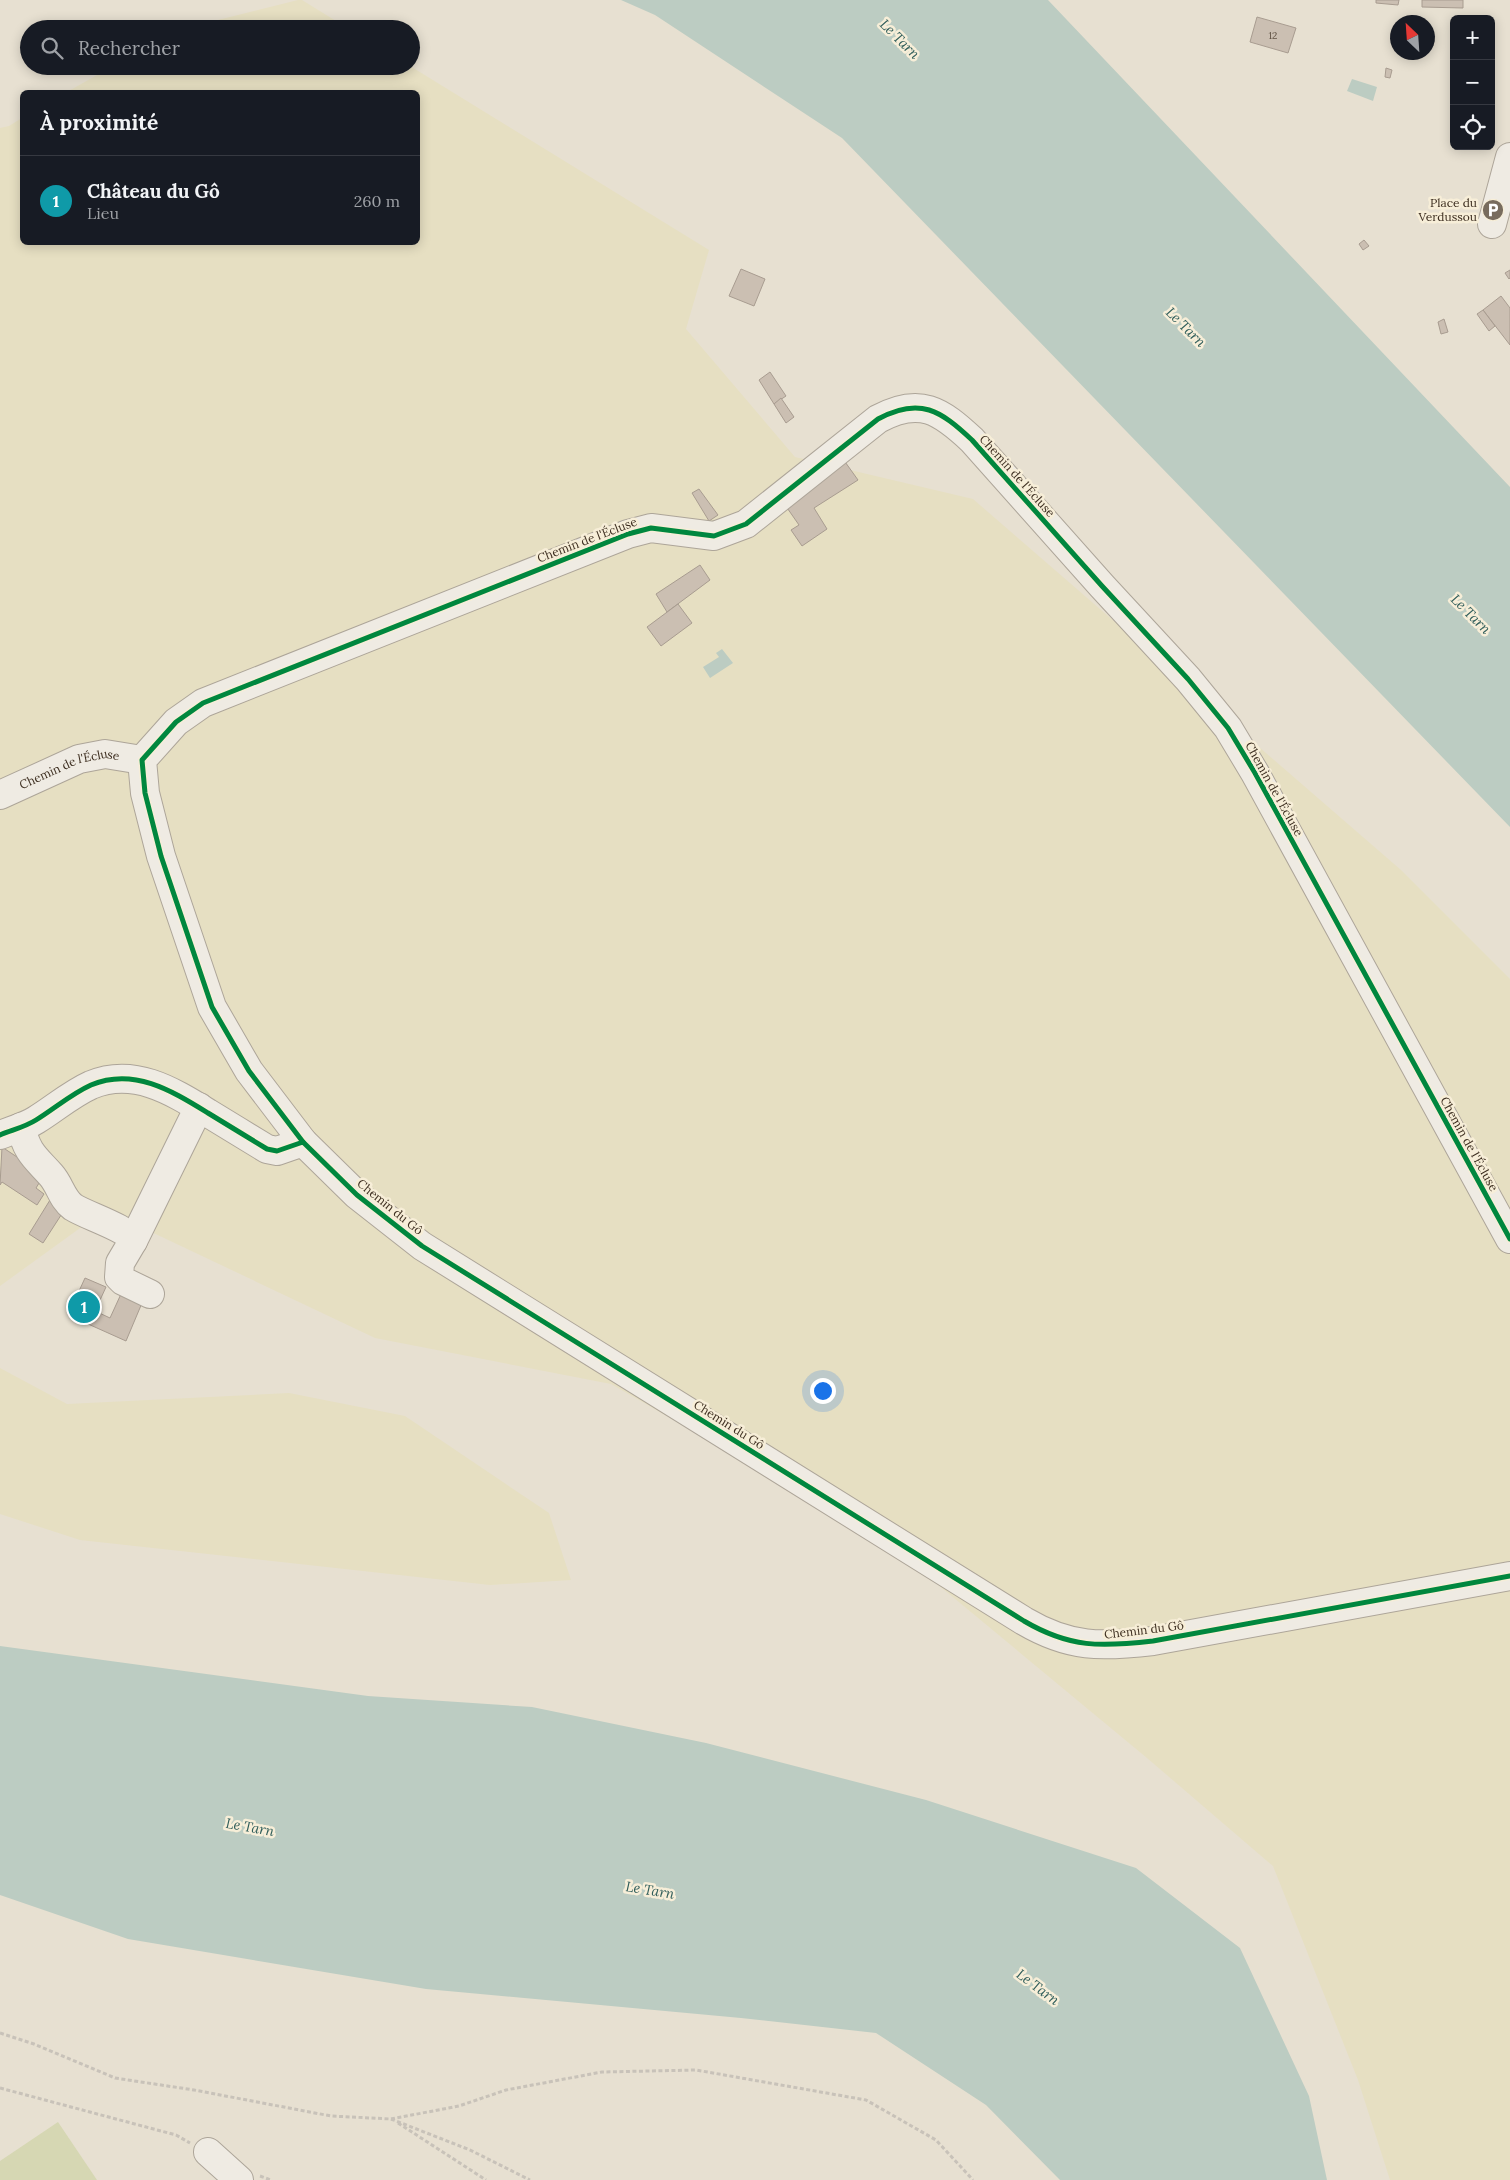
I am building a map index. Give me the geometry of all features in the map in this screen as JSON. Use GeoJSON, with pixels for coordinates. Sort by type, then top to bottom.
{"type":"FeatureCollection","features":[{"type":"Feature","properties":{"kind":"street"},"geometry":{"type":"LineString","coordinates":[[1492,224],[1510,157]]}},
{"type":"Feature","properties":{"kind":"street","name":"Chemin de l'Écluse"},"geometry":{"type":"LineString","coordinates":[[0,795],[79,759],[106,754],[142,760],[176,722],[203,703],[638,530],[651,528],[714,536],[729,532],[746,524],[878,419],[901,408],[915,407],[931,411],[952,422],[972,440],[1188,679],[1228,728],[1255,773],[1510,1238]]}},
{"type":"Feature","properties":{"kind":"street","name":"Chemin du Gô"},"geometry":{"type":"LineString","coordinates":[[142,760],[145,793],[161,856],[212,1007],[249,1071],[303,1142],[358,1196],[422,1246],[1044,1633],[1082,1644],[1098,1645],[1153,1641],[1510,1576]]}},
{"type":"Feature","properties":{"kind":"street"},"geometry":{"type":"LineString","coordinates":[[133,1241],[126,1232],[84,1213],[67,1201],[52,1176],[10,1131],[34,1122],[88,1086],[116,1078],[156,1085],[199,1108],[267,1149],[277,1151],[303,1142]]}},
{"type":"Feature","properties":{"kind":"street"},"geometry":{"type":"LineString","coordinates":[[150,1294],[118,1277],[120,1263],[133,1241],[199,1108]]}},
{"type":"Feature","properties":{"kind":"street"},"geometry":{"type":"LineString","coordinates":[[208,2152],[238,2180]]}},
{"type":"Feature","properties":{"kind":"path"},"geometry":{"type":"LineString","coordinates":[[0,2033],[34,2044],[115,2078],[194,2090],[331,2116],[391,2118],[459,2106],[506,2090],[602,2072],[696,2070],[866,2100],[936,2140],[973,2180]]}},
{"type":"Feature","properties":{"kind":"path"},"geometry":{"type":"LineString","coordinates":[[0,2088],[176,2135],[208,2152]]}},
{"type":"Feature","properties":{"kind":"path"},"geometry":{"type":"LineString","coordinates":[[391,2118],[486,2180]]}},
{"type":"Feature","properties":{"kind":"path"},"geometry":{"type":"LineString","coordinates":[[391,2118],[470,2150],[530,2180]]}},
{"type":"Feature","properties":{"kind":"shaded area"},"geometry":{"type":"Polygon","coordinates":[[[302,0],[334,20],[218,20],[302,0]]]}},
{"type":"Feature","properties":{"kind":"shaded area"},"geometry":{"type":"Polygon","coordinates":[[[420,72],[709,250],[686,329],[795,457],[973,499],[1401,870],[1510,979],[1510,2180],[1390,2180],[1358,2080],[1273,1866],[1147,1758],[884,1540],[611,1384],[375,1338],[105,1210],[0,1286],[0,128],[9,126],[20,119],[20,245],[420,245],[420,90],[71,90],[97,75],[420,75],[420,72]]]}},
{"type":"Feature","properties":{"kind":"shaded area"},"geometry":{"type":"Polygon","coordinates":[[[0,1368],[67,1404],[289,1393],[405,1416],[549,1513],[571,1580],[490,1585],[80,1540],[0,1514],[0,1368]]]}},
{"type":"Feature","properties":{"kind":"green space"},"geometry":{"type":"Polygon","coordinates":[[[58,2122],[97,2180],[0,2180],[0,2161],[58,2122]]]}},
{"type":"Feature","properties":{"kind":"water","name":"Le Tarn"},"geometry":{"type":"Polygon","coordinates":[[[621,0],[1048,0],[1510,487],[1510,827],[842,138],[655,15],[621,0]]]}},
{"type":"Feature","properties":{"kind":"water"},"geometry":{"type":"Polygon","coordinates":[[[1352,79],[1377,87],[1373,101],[1347,91],[1352,79]]]}},
{"type":"Feature","properties":{"kind":"water"},"geometry":{"type":"Polygon","coordinates":[[[722,649],[733,663],[710,678],[703,667],[719,657],[716,653],[722,649]]]}},
{"type":"Feature","properties":{"kind":"water","name":"Le Tarn"},"geometry":{"type":"Polygon","coordinates":[[[0,1646],[368,1696],[532,1707],[706,1743],[926,1800],[1136,1868],[1240,1948],[1309,2096],[1327,2180],[1060,2180],[986,2105],[876,2033],[741,2018],[426,1989],[128,1939],[0,1895],[0,1646]]]}},
{"type":"Feature","properties":{"kind":"building"},"geometry":{"type":"Polygon","coordinates":[[[1376,0],[1399,0],[1398,5],[1376,3],[1376,0]]]}},
{"type":"Feature","properties":{"kind":"building"},"geometry":{"type":"Polygon","coordinates":[[[1422,0],[1463,0],[1463,8],[1422,7],[1422,0]]]}},
{"type":"Feature","properties":{"kind":"building"},"geometry":{"type":"Polygon","coordinates":[[[1257,17],[1296,28],[1288,53],[1250,42],[1257,17]]]}},
{"type":"Feature","properties":{"kind":"building"},"geometry":{"type":"Polygon","coordinates":[[[1386,68],[1392,70],[1390,78],[1385,77],[1386,68]]]}},
{"type":"Feature","properties":{"kind":"building"},"geometry":{"type":"Polygon","coordinates":[[[1364,240],[1369,246],[1363,250],[1359,244],[1364,240]]]}},
{"type":"Feature","properties":{"kind":"building"},"geometry":{"type":"Polygon","coordinates":[[[741,269],[765,279],[754,306],[729,296],[741,269]]]}},
{"type":"Feature","properties":{"kind":"building"},"geometry":{"type":"Polygon","coordinates":[[[1510,270],[1510,278],[1509,279],[1505,273],[1510,270]]]}},
{"type":"Feature","properties":{"kind":"building"},"geometry":{"type":"Polygon","coordinates":[[[1501,296],[1510,308],[1510,345],[1483,310],[1501,296]]]}},
{"type":"Feature","properties":{"kind":"building"},"geometry":{"type":"Polygon","coordinates":[[[1483,310],[1495,326],[1489,331],[1477,314],[1483,310]]]}},
{"type":"Feature","properties":{"kind":"building"},"geometry":{"type":"Polygon","coordinates":[[[1444,319],[1448,332],[1441,334],[1438,322],[1444,319]]]}},
{"type":"Feature","properties":{"kind":"building"},"geometry":{"type":"Polygon","coordinates":[[[770,372],[786,396],[774,404],[759,380],[770,372]]]}},
{"type":"Feature","properties":{"kind":"building"},"geometry":{"type":"Polygon","coordinates":[[[781,398],[794,417],[786,423],[774,404],[781,398]]]}},
{"type":"Feature","properties":{"kind":"building"},"geometry":{"type":"Polygon","coordinates":[[[843,459],[858,480],[814,508],[827,529],[802,546],[791,530],[799,525],[783,502],[843,459]]]}},
{"type":"Feature","properties":{"kind":"building"},"geometry":{"type":"Polygon","coordinates":[[[699,489],[718,515],[709,521],[692,493],[699,489]]]}},
{"type":"Feature","properties":{"kind":"building"},"geometry":{"type":"Polygon","coordinates":[[[700,565],[710,580],[667,612],[656,594],[700,565]]]}},
{"type":"Feature","properties":{"kind":"building"},"geometry":{"type":"Polygon","coordinates":[[[678,604],[692,623],[661,646],[647,627],[678,604]]]}},
{"type":"Feature","properties":{"kind":"building"},"geometry":{"type":"Polygon","coordinates":[[[2,1147],[44,1175],[36,1188],[44,1194],[37,1205],[2,1182],[0,1185],[2,1147]]]}},
{"type":"Feature","properties":{"kind":"building"},"geometry":{"type":"Polygon","coordinates":[[[50,1200],[65,1209],[43,1243],[29,1234],[50,1200]]]}},
{"type":"Feature","properties":{"kind":"building"},"geometry":{"type":"Polygon","coordinates":[[[85,1278],[106,1287],[95,1311],[110,1318],[121,1294],[142,1303],[126,1341],[68,1315],[85,1278]]]}},
{"type":"Feature","properties":{"kind":"cycle path"},"geometry":{"type":"LineString","coordinates":[[303,1142],[249,1071],[212,1007],[161,856],[145,793],[142,760],[176,722],[203,703],[628,534],[651,528],[714,536],[746,524],[878,419],[906,408],[918,408],[940,415],[972,440],[1188,679],[1228,728],[1255,773],[1510,1239]]}},
{"type":"Feature","properties":{"kind":"cycle path"},"geometry":{"type":"LineString","coordinates":[[0,1135],[23,1127],[91,1085],[107,1080],[122,1079],[152,1084],[181,1097],[267,1149],[277,1151],[303,1142],[357,1195],[422,1246],[1024,1621],[1041,1630],[1071,1641],[1101,1644],[1153,1641],[1510,1576]]}},
{"type":"Feature","properties":{"kind":"place","name":"Place du Verdussou"},"geometry":{"type":"Point","coordinates":[1493,210]}},
{"type":"Feature","properties":{"kind":"place","name":"Château du Gô"},"geometry":{"type":"Point","coordinates":[84,1307]}}]}
